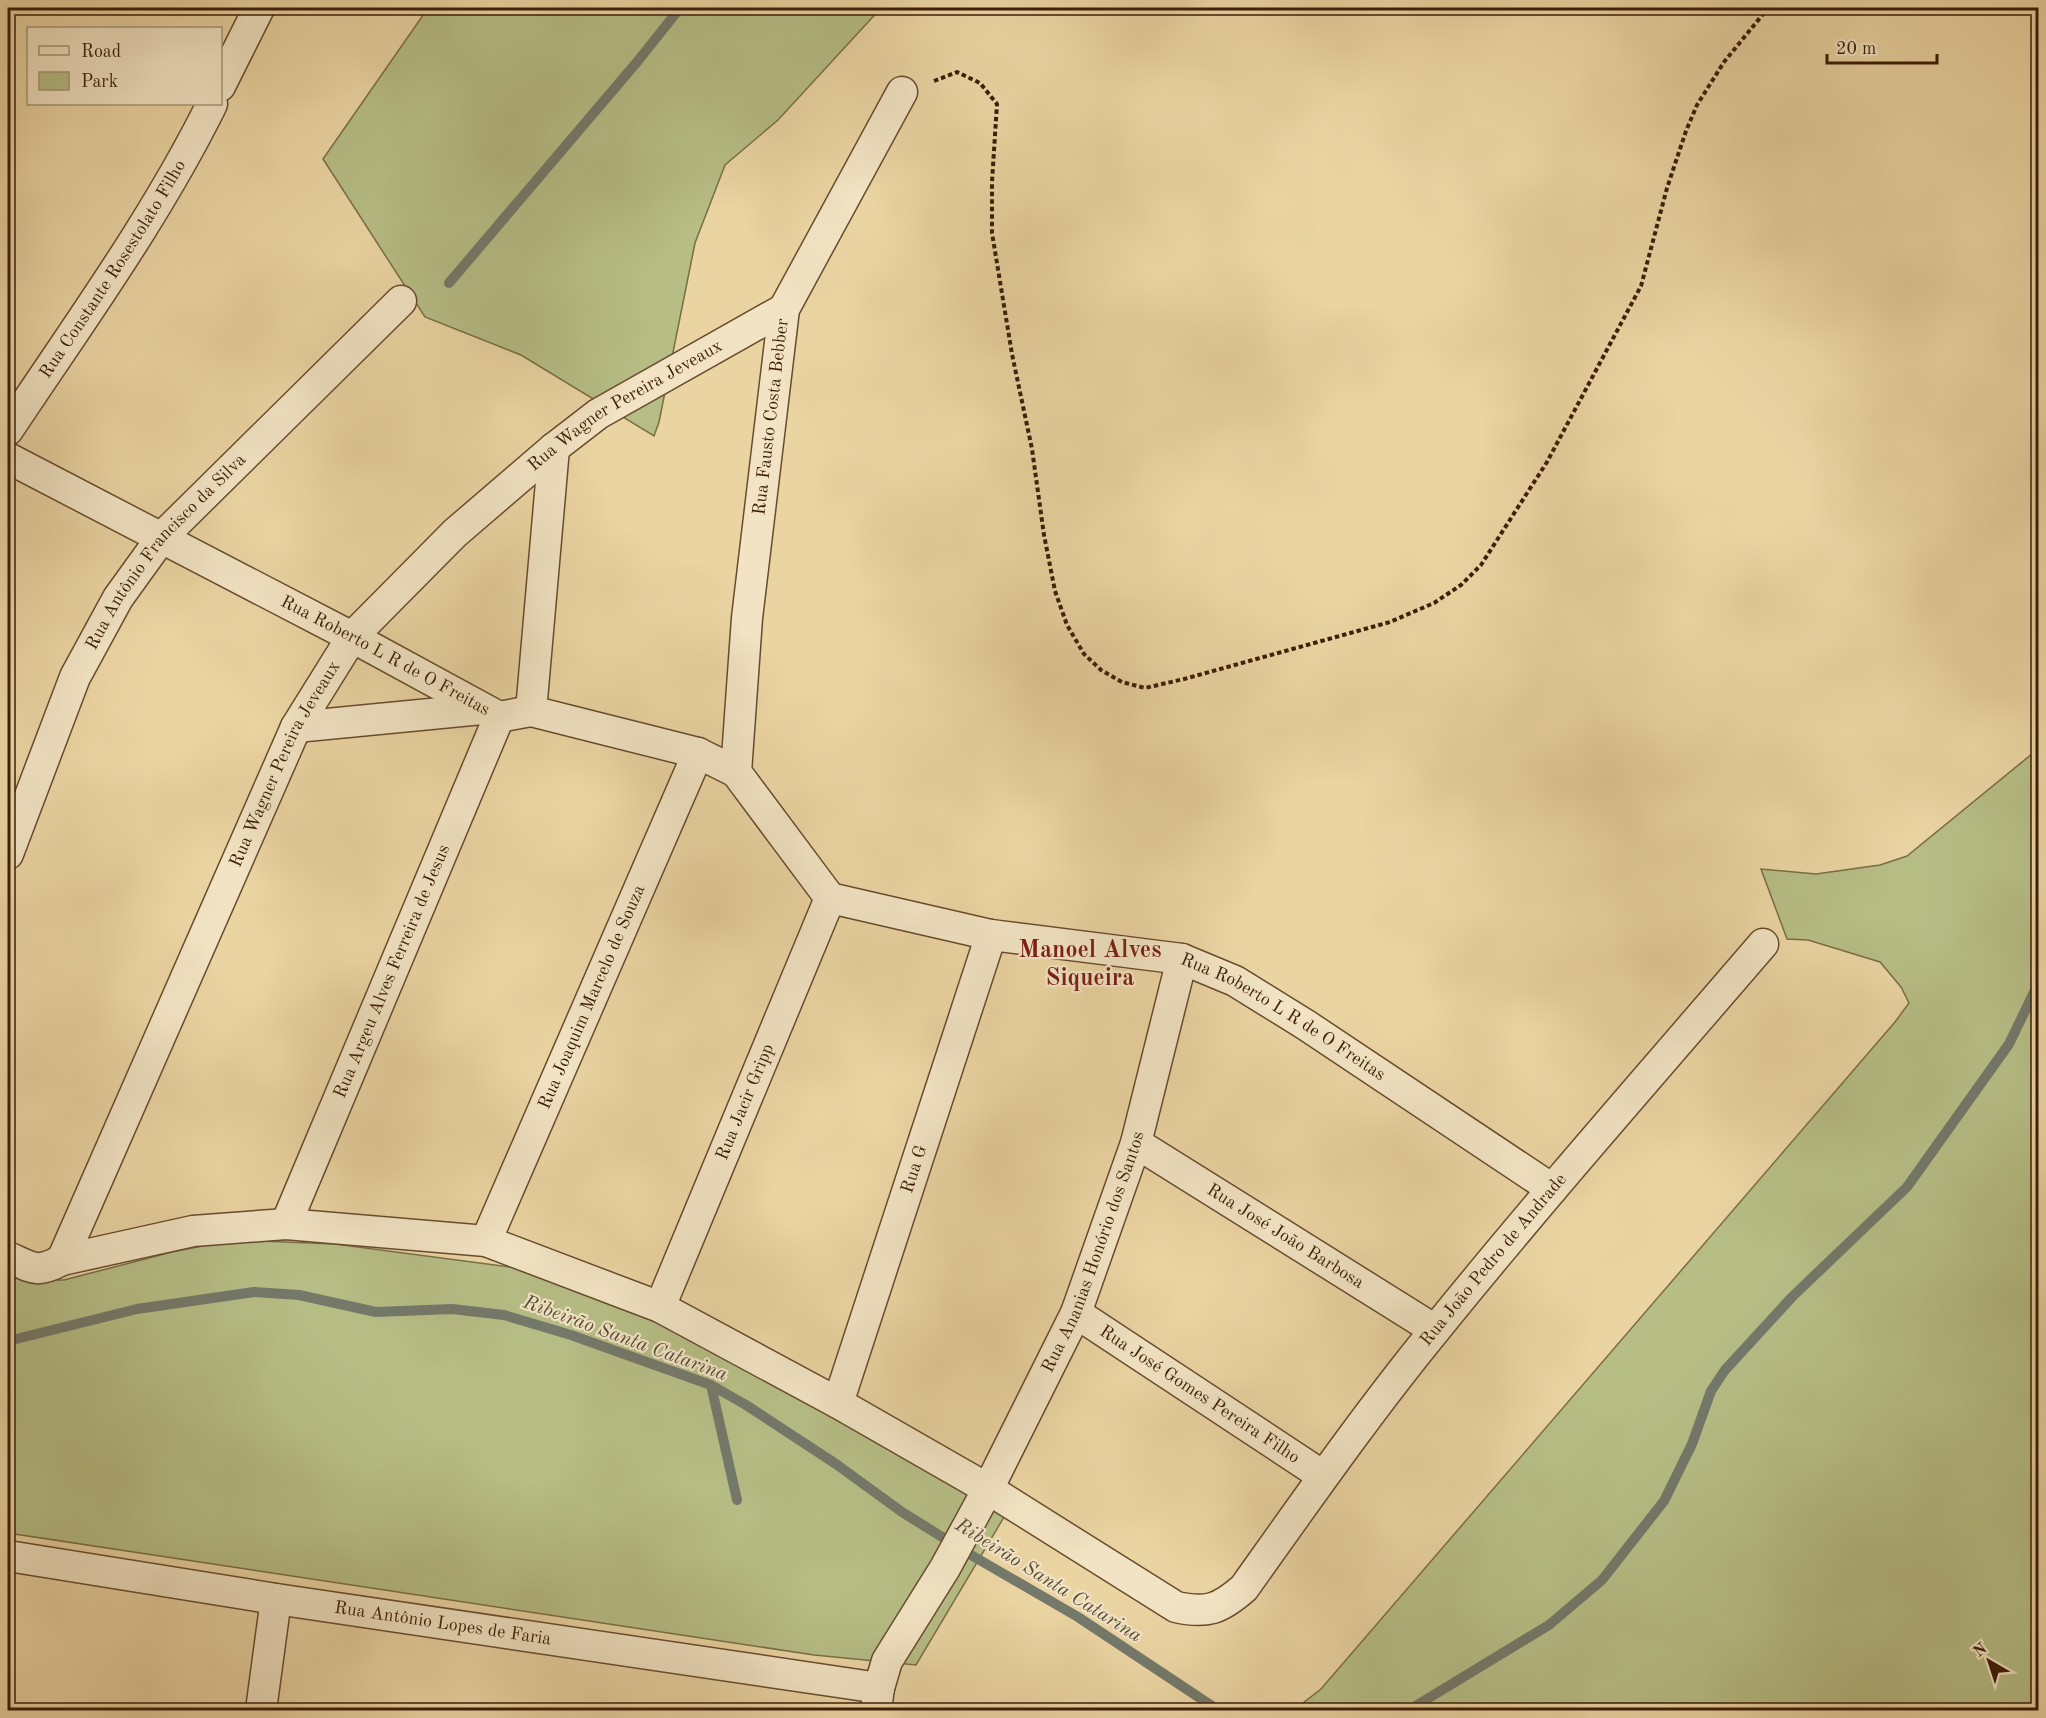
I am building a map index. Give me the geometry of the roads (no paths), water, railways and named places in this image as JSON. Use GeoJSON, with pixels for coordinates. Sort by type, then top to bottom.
{"type":"FeatureCollection","features":[{"type":"Feature","properties":{"kind":"street"},"geometry":{"type":"LineString","coordinates":[[222,82],[259,8]]}},
{"type":"Feature","properties":{"kind":"street","name":"Rua Fausto Costa Bebber"},"geometry":{"type":"LineString","coordinates":[[736,772],[747,618],[784,309],[902,92]]}},
{"type":"Feature","properties":{"kind":"street","name":"Rua Constante Rosestolato Filho"},"geometry":{"type":"LineString","coordinates":[[8,430],[142,230],[212,105]]}},
{"type":"Feature","properties":{"kind":"street","name":"Rua Antônio Francisco da Silva"},"geometry":{"type":"LineString","coordinates":[[8,854],[75,677],[118,598],[162,537],[401,301]]}},
{"type":"Feature","properties":{"kind":"street","name":"Rua Wagner Pereira Jeveaux"},"geometry":{"type":"LineString","coordinates":[[62,1260],[296,727],[352,637],[455,533],[554,448],[598,414],[784,309]]}},
{"type":"Feature","properties":{"kind":"street"},"geometry":{"type":"LineString","coordinates":[[531,711],[554,448]]}},
{"type":"Feature","properties":{"kind":"street","name":"Rua Roberto L R de O Freitas"},"geometry":{"type":"LineString","coordinates":[[8,458],[352,637],[491,713],[531,711],[698,753],[736,772],[830,898],[990,935],[1182,959],[1235,981],[1306,1025],[1552,1190]]}},
{"type":"Feature","properties":{"kind":"street"},"geometry":{"type":"LineString","coordinates":[[296,727],[491,713]]}},
{"type":"Feature","properties":{"kind":"street","name":"Rua Argeu Alves Ferreira de Jesus"},"geometry":{"type":"LineString","coordinates":[[286,1224],[491,713]]}},
{"type":"Feature","properties":{"kind":"street","name":"Rua Joaquim Marcelo de Souza"},"geometry":{"type":"LineString","coordinates":[[486,1241],[698,753]]}},
{"type":"Feature","properties":{"kind":"street","name":"Rua Jacir Gripp"},"geometry":{"type":"LineString","coordinates":[[660,1307],[830,898]]}},
{"type":"Feature","properties":{"kind":"street","name":"Rua G"},"geometry":{"type":"LineString","coordinates":[[838,1403],[990,935]]}},
{"type":"Feature","properties":{"kind":"street","name":"Rua João Pedro de Andrade"},"geometry":{"type":"LineString","coordinates":[[8,1257],[35,1269],[49,1267],[62,1260],[193,1231],[286,1224],[486,1241],[660,1307],[838,1403],[988,1489],[1176,1607],[1195,1611],[1209,1610],[1227,1603],[1244,1588],[1323,1476],[1435,1330],[1763,944]]}},
{"type":"Feature","properties":{"kind":"street","name":"Rua Ananias Honório dos Santos"},"geometry":{"type":"LineString","coordinates":[[878,1699],[887,1661],[945,1568],[988,1489],[1077,1313],[1136,1143],[1182,959]]}},
{"type":"Feature","properties":{"kind":"street","name":"Rua José João Barbosa"},"geometry":{"type":"LineString","coordinates":[[1136,1143],[1435,1330]]}},
{"type":"Feature","properties":{"kind":"street","name":"Rua José Gomes Pereira Filho"},"geometry":{"type":"LineString","coordinates":[[1077,1313],[1323,1476]]}},
{"type":"Feature","properties":{"kind":"street","name":"Rua Antônio Lopes de Faria"},"geometry":{"type":"LineString","coordinates":[[8,1556],[878,1699]]}},
{"type":"Feature","properties":{"kind":"street"},"geometry":{"type":"LineString","coordinates":[[261,1710],[276,1599]]}},
{"type":"Feature","properties":{"kind":"waterway"},"geometry":{"type":"LineString","coordinates":[[449,283],[637,62],[680,8]]}},
{"type":"Feature","properties":{"kind":"waterway"},"geometry":{"type":"LineString","coordinates":[[1409,1710],[1549,1625],[1602,1580],[1664,1501],[1692,1444],[1711,1391],[1725,1370],[1792,1297],[1907,1187],[2009,1044],[2038,984]]}},
{"type":"Feature","properties":{"kind":"waterway","name":"Ribeirão Santa Catarina"},"geometry":{"type":"LineString","coordinates":[[8,1341],[137,1309],[254,1292],[299,1295],[376,1312],[452,1309],[504,1315],[571,1335],[711,1385],[746,1405],[836,1464],[902,1512],[1078,1617],[1218,1710]]}},
{"type":"Feature","properties":{"kind":"waterway"},"geometry":{"type":"LineString","coordinates":[[711,1385],[737,1500]]}},
{"type":"Feature","properties":{"kind":"district","name":"Manoel Alves Siqueira"},"geometry":{"type":"Point","coordinates":[1090,965]}}]}
